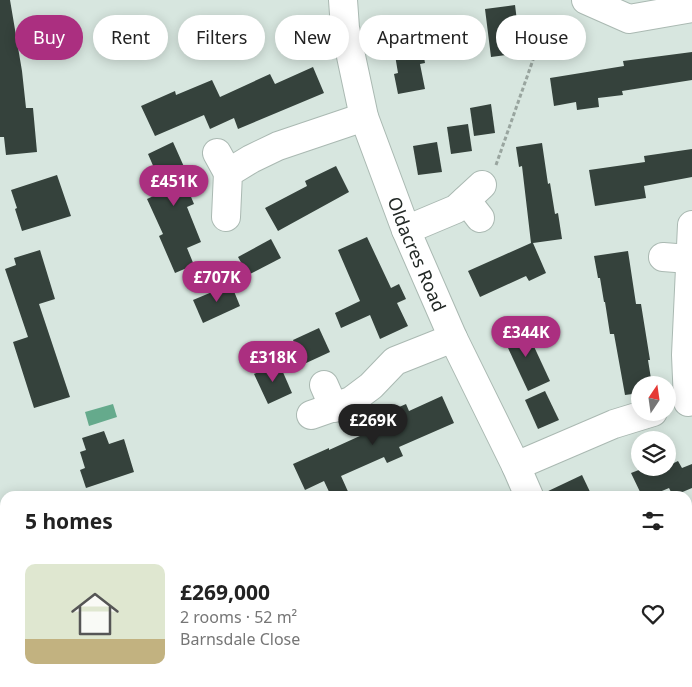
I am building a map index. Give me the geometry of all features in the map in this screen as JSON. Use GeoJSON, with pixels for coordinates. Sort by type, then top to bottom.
{"type":"FeatureCollection","features":[{"type":"Feature","properties":{"kind":"street","name":"Oldacres Road"},"geometry":{"type":"LineString","coordinates":[[344,0],[345,28],[364,117],[406,230],[453,338],[527,491]]}},
{"type":"Feature","properties":{"kind":"street"},"geometry":{"type":"LineString","coordinates":[[586,0],[629,19],[692,8]]}},
{"type":"Feature","properties":{"kind":"street"},"geometry":{"type":"LineString","coordinates":[[226,217],[222,163],[251,159],[278,146],[364,117]]}},
{"type":"Feature","properties":{"kind":"street"},"geometry":{"type":"LineString","coordinates":[[406,230],[476,201]]}},
{"type":"Feature","properties":{"kind":"street"},"geometry":{"type":"LineString","coordinates":[[682,404],[686,354],[676,258],[692,225]]}},
{"type":"Feature","properties":{"kind":"street"},"geometry":{"type":"LineString","coordinates":[[323,403],[352,400],[371,386],[395,361],[453,338]]}},
{"type":"Feature","properties":{"kind":"street"},"geometry":{"type":"LineString","coordinates":[[516,466],[614,424],[631,419]]}},
{"type":"Feature","properties":{"kind":"path"},"geometry":{"type":"LineString","coordinates":[[476,201],[497,165],[534,57],[586,0]]}},
{"type":"Feature","properties":{"kind":"shaded area"},"geometry":{"type":"Polygon","coordinates":[[[113,404],[117,417],[89,426],[85,412],[113,404]]]}},
{"type":"Feature","properties":{"kind":"building"},"geometry":{"type":"Polygon","coordinates":[[[0,0],[10,0],[15,30],[15,60],[20,60],[26,108],[33,108],[37,152],[6,155],[4,137],[0,137],[0,0]]]}},
{"type":"Feature","properties":{"kind":"building"},"geometry":{"type":"Polygon","coordinates":[[[515,5],[516,15],[496,15],[496,56],[491,57],[485,9],[515,5]]]}},
{"type":"Feature","properties":{"kind":"building"},"geometry":{"type":"Polygon","coordinates":[[[692,52],[692,80],[622,91],[623,95],[598,98],[599,107],[577,110],[576,102],[554,106],[550,78],[624,66],[623,61],[692,52]]]}},
{"type":"Feature","properties":{"kind":"building"},"geometry":{"type":"Polygon","coordinates":[[[396,60],[424,60],[425,63],[420,64],[425,89],[398,94],[394,74],[398,73],[396,60]]]}},
{"type":"Feature","properties":{"kind":"building"},"geometry":{"type":"Polygon","coordinates":[[[313,67],[324,93],[238,129],[234,118],[210,129],[204,115],[155,136],[141,106],[175,91],[176,95],[212,80],[220,97],[270,74],[275,84],[313,67]]]}},
{"type":"Feature","properties":{"kind":"building"},"geometry":{"type":"Polygon","coordinates":[[[491,104],[495,133],[474,136],[470,108],[491,104]]]}},
{"type":"Feature","properties":{"kind":"building"},"geometry":{"type":"Polygon","coordinates":[[[468,124],[472,151],[451,154],[447,127],[468,124]]]}},
{"type":"Feature","properties":{"kind":"building"},"geometry":{"type":"Polygon","coordinates":[[[173,142],[189,178],[184,180],[194,204],[187,207],[201,242],[187,248],[194,265],[175,273],[159,236],[163,234],[147,199],[164,191],[148,154],[173,142]]]}},
{"type":"Feature","properties":{"kind":"building"},"geometry":{"type":"Polygon","coordinates":[[[437,142],[442,172],[418,175],[413,146],[437,142]]]}},
{"type":"Feature","properties":{"kind":"building"},"geometry":{"type":"Polygon","coordinates":[[[542,143],[548,184],[550,183],[555,214],[558,213],[562,239],[533,243],[546,273],[529,281],[526,276],[480,297],[468,271],[531,243],[522,166],[519,167],[516,147],[542,143]]]}},
{"type":"Feature","properties":{"kind":"building"},"geometry":{"type":"Polygon","coordinates":[[[692,149],[692,177],[644,186],[646,198],[595,206],[589,170],[645,162],[644,156],[692,149]]]}},
{"type":"Feature","properties":{"kind":"building"},"geometry":{"type":"Polygon","coordinates":[[[336,166],[349,192],[278,231],[265,208],[307,186],[305,181],[336,166]]]}},
{"type":"Feature","properties":{"kind":"building"},"geometry":{"type":"Polygon","coordinates":[[[57,175],[71,216],[22,231],[11,190],[57,175]]]}},
{"type":"Feature","properties":{"kind":"building"},"geometry":{"type":"Polygon","coordinates":[[[367,237],[391,288],[399,284],[406,299],[397,303],[408,326],[380,339],[370,315],[341,328],[335,313],[360,301],[338,250],[367,237]]]}},
{"type":"Feature","properties":{"kind":"building"},"geometry":{"type":"Polygon","coordinates":[[[271,239],[281,258],[248,275],[238,257],[271,239]]]}},
{"type":"Feature","properties":{"kind":"building"},"geometry":{"type":"Polygon","coordinates":[[[40,250],[55,299],[39,304],[70,397],[34,408],[13,342],[28,337],[5,269],[16,265],[14,258],[40,250]]]}},
{"type":"Feature","properties":{"kind":"building"},"geometry":{"type":"Polygon","coordinates":[[[628,251],[636,304],[641,304],[650,360],[648,360],[651,376],[631,376],[631,394],[625,395],[614,334],[610,334],[605,302],[594,256],[628,251]]]}},
{"type":"Feature","properties":{"kind":"building"},"geometry":{"type":"Polygon","coordinates":[[[231,284],[240,306],[203,323],[193,300],[231,284]]]}},
{"type":"Feature","properties":{"kind":"building"},"geometry":{"type":"Polygon","coordinates":[[[524,325],[550,381],[528,391],[502,335],[524,325]]]}},
{"type":"Feature","properties":{"kind":"building"},"geometry":{"type":"Polygon","coordinates":[[[319,328],[330,352],[304,364],[293,340],[319,328]]]}},
{"type":"Feature","properties":{"kind":"building"},"geometry":{"type":"Polygon","coordinates":[[[279,363],[292,393],[268,404],[254,374],[279,363]]]}},
{"type":"Feature","properties":{"kind":"building"},"geometry":{"type":"Polygon","coordinates":[[[545,391],[559,420],[538,429],[525,400],[545,391]]]}},
{"type":"Feature","properties":{"kind":"building"},"geometry":{"type":"Polygon","coordinates":[[[442,396],[454,423],[399,447],[403,456],[387,463],[384,457],[341,476],[348,491],[329,491],[324,481],[305,490],[293,464],[395,420],[390,411],[406,404],[409,411],[442,396]]]}},
{"type":"Feature","properties":{"kind":"building"},"geometry":{"type":"Polygon","coordinates":[[[104,431],[109,444],[124,439],[134,472],[86,488],[80,470],[85,468],[80,452],[86,450],[82,438],[104,431]]]}},
{"type":"Feature","properties":{"kind":"building"},"geometry":{"type":"Polygon","coordinates":[[[678,461],[682,468],[692,464],[692,488],[685,491],[670,491],[669,488],[662,491],[640,491],[632,476],[676,476],[676,462],[678,461]]]}},
{"type":"Feature","properties":{"kind":"building"},"geometry":{"type":"Polygon","coordinates":[[[582,475],[590,491],[548,491],[582,475]]]}}]}
